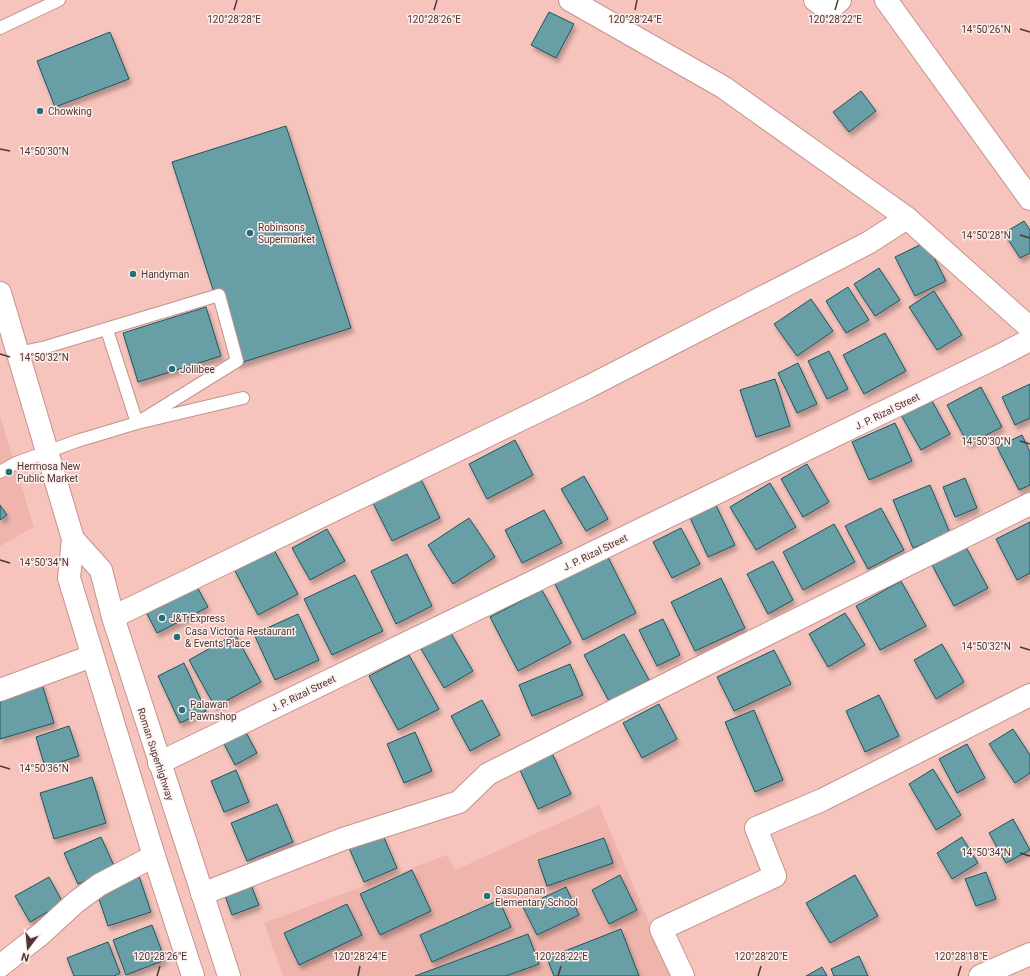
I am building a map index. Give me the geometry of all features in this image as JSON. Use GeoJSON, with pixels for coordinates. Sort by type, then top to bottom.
{"type":"FeatureCollection","features":[{"type":"Feature","properties":{"kind":"street"},"geometry":{"type":"LineString","coordinates":[[570,0],[723,87],[907,218],[1030,328]]}},
{"type":"Feature","properties":{"kind":"street"},"geometry":{"type":"LineString","coordinates":[[815,0],[829,10],[840,0]]}},
{"type":"Feature","properties":{"kind":"street"},"geometry":{"type":"LineString","coordinates":[[886,0],[1030,198]]}},
{"type":"Feature","properties":{"kind":"street"},"geometry":{"type":"LineString","coordinates":[[112,617],[588,387],[868,243],[907,218]]}},
{"type":"Feature","properties":{"kind":"street","name":"Roman Superhighway"},"geometry":{"type":"LineString","coordinates":[[0,293],[73,539],[69,578],[154,856],[193,976]]}},
{"type":"Feature","properties":{"kind":"street","name":"J. P. Rizal Street"},"geometry":{"type":"LineString","coordinates":[[159,763],[990,361],[1030,340]]}},
{"type":"Feature","properties":{"kind":"street"},"geometry":{"type":"LineString","coordinates":[[202,894],[343,839],[459,802],[488,774],[700,667],[1030,504]]}},
{"type":"Feature","properties":{"kind":"street","name":"Roman Superhighway"},"geometry":{"type":"LineString","coordinates":[[73,539],[101,570],[112,617],[229,976]]}},
{"type":"Feature","properties":{"kind":"street"},"geometry":{"type":"LineString","coordinates":[[0,690],[92,656]]}},
{"type":"Feature","properties":{"kind":"street"},"geometry":{"type":"LineString","coordinates":[[683,976],[661,929],[775,876],[756,828],[822,800],[1030,695]]}},
{"type":"Feature","properties":{"kind":"street"},"geometry":{"type":"LineString","coordinates":[[0,966],[99,885],[154,856]]}},
{"type":"Feature","properties":{"kind":"street"},"geometry":{"type":"LineString","coordinates":[[980,976],[1030,954]]}},
{"type":"Feature","properties":{"kind":"lane"},"geometry":{"type":"LineString","coordinates":[[0,28],[59,0]]}},
{"type":"Feature","properties":{"kind":"lane"},"geometry":{"type":"LineString","coordinates":[[18,353],[46,348],[219,296],[237,361],[137,423]]}},
{"type":"Feature","properties":{"kind":"lane"},"geometry":{"type":"LineString","coordinates":[[107,330],[137,423]]}},
{"type":"Feature","properties":{"kind":"lane"},"geometry":{"type":"LineString","coordinates":[[0,472],[16,463],[77,441],[137,423],[243,398]]}},
{"type":"Feature","properties":{"kind":"shaded area","name":"Hermosa New Public Market"},"geometry":{"type":"Polygon","coordinates":[[[0,416],[34,527],[0,546],[0,416]]]}},
{"type":"Feature","properties":{"kind":"shaded area","name":"Casupanan Elementary School"},"geometry":{"type":"Polygon","coordinates":[[[599,805],[672,976],[283,976],[264,923],[447,855],[455,870],[599,805]]]}},
{"type":"Feature","properties":{"kind":"building"},"geometry":{"type":"Polygon","coordinates":[[[549,12],[574,24],[556,58],[531,45],[549,12]]]}},
{"type":"Feature","properties":{"kind":"building"},"geometry":{"type":"Polygon","coordinates":[[[110,32],[129,79],[55,107],[37,61],[110,32]]]}},
{"type":"Feature","properties":{"kind":"building"},"geometry":{"type":"Polygon","coordinates":[[[861,91],[876,111],[849,132],[833,112],[861,91]]]}},
{"type":"Feature","properties":{"kind":"building"},"geometry":{"type":"Polygon","coordinates":[[[286,126],[351,328],[237,364],[172,162],[286,126]]]}},
{"type":"Feature","properties":{"kind":"building"},"geometry":{"type":"Polygon","coordinates":[[[1024,221],[1030,230],[1030,253],[1020,258],[1004,233],[1024,221]]]}},
{"type":"Feature","properties":{"kind":"building"},"geometry":{"type":"Polygon","coordinates":[[[926,242],[946,281],[915,296],[895,257],[926,242]]]}},
{"type":"Feature","properties":{"kind":"building"},"geometry":{"type":"Polygon","coordinates":[[[879,268],[900,300],[875,316],[854,284],[879,268]]]}},
{"type":"Feature","properties":{"kind":"building"},"geometry":{"type":"Polygon","coordinates":[[[848,287],[869,320],[846,333],[826,301],[848,287]]]}},
{"type":"Feature","properties":{"kind":"building"},"geometry":{"type":"Polygon","coordinates":[[[934,291],[962,335],[937,350],[909,307],[934,291]]]}},
{"type":"Feature","properties":{"kind":"building"},"geometry":{"type":"Polygon","coordinates":[[[811,299],[833,331],[797,356],[774,324],[811,299]]]}},
{"type":"Feature","properties":{"kind":"building"},"geometry":{"type":"Polygon","coordinates":[[[206,307],[221,356],[138,382],[123,333],[206,307]]]}},
{"type":"Feature","properties":{"kind":"building"},"geometry":{"type":"Polygon","coordinates":[[[885,333],[906,371],[864,394],[843,355],[885,333]]]}},
{"type":"Feature","properties":{"kind":"building"},"geometry":{"type":"Polygon","coordinates":[[[829,351],[848,389],[827,399],[808,361],[829,351]]]}},
{"type":"Feature","properties":{"kind":"building"},"geometry":{"type":"Polygon","coordinates":[[[798,363],[817,404],[797,413],[778,373],[798,363]]]}},
{"type":"Feature","properties":{"kind":"building"},"geometry":{"type":"Polygon","coordinates":[[[775,379],[790,426],[756,437],[740,390],[775,379]]]}},
{"type":"Feature","properties":{"kind":"building"},"geometry":{"type":"Polygon","coordinates":[[[1030,384],[1030,418],[1015,425],[1002,397],[1030,384]]]}},
{"type":"Feature","properties":{"kind":"building"},"geometry":{"type":"Polygon","coordinates":[[[981,387],[1002,427],[968,444],[947,405],[981,387]]]}},
{"type":"Feature","properties":{"kind":"building"},"geometry":{"type":"Polygon","coordinates":[[[931,399],[950,434],[921,450],[901,415],[931,399]]]}},
{"type":"Feature","properties":{"kind":"building"},"geometry":{"type":"Polygon","coordinates":[[[895,423],[912,461],[869,480],[852,442],[895,423]]]}},
{"type":"Feature","properties":{"kind":"building"},"geometry":{"type":"Polygon","coordinates":[[[1022,435],[1030,452],[1030,485],[1019,490],[997,447],[1022,435]]]}},
{"type":"Feature","properties":{"kind":"building"},"geometry":{"type":"Polygon","coordinates":[[[515,440],[533,475],[487,499],[469,464],[515,440]]]}},
{"type":"Feature","properties":{"kind":"building"},"geometry":{"type":"Polygon","coordinates":[[[807,464],[829,502],[803,517],[781,479],[807,464]]]}},
{"type":"Feature","properties":{"kind":"building"},"geometry":{"type":"Polygon","coordinates":[[[584,476],[608,519],[586,531],[561,489],[584,476]]]}},
{"type":"Feature","properties":{"kind":"building"},"geometry":{"type":"Polygon","coordinates":[[[420,477],[440,518],[392,541],[372,501],[420,477]]]}},
{"type":"Feature","properties":{"kind":"building"},"geometry":{"type":"Polygon","coordinates":[[[965,478],[977,508],[955,517],[943,487],[965,478]]]}},
{"type":"Feature","properties":{"kind":"building"},"geometry":{"type":"Polygon","coordinates":[[[770,483],[796,527],[756,550],[730,507],[770,483]]]}},
{"type":"Feature","properties":{"kind":"building"},"geometry":{"type":"Polygon","coordinates":[[[930,485],[950,533],[913,548],[893,500],[930,485]]]}},
{"type":"Feature","properties":{"kind":"building"},"geometry":{"type":"Polygon","coordinates":[[[714,501],[735,545],[708,557],[688,513],[714,501]]]}},
{"type":"Feature","properties":{"kind":"building"},"geometry":{"type":"Polygon","coordinates":[[[0,505],[7,515],[0,520],[0,505]]]}},
{"type":"Feature","properties":{"kind":"building"},"geometry":{"type":"Polygon","coordinates":[[[881,508],[904,550],[868,569],[845,526],[881,508]]]}},
{"type":"Feature","properties":{"kind":"building"},"geometry":{"type":"Polygon","coordinates":[[[544,510],[562,543],[522,563],[505,530],[544,510]]]}},
{"type":"Feature","properties":{"kind":"building"},"geometry":{"type":"Polygon","coordinates":[[[469,518],[495,557],[453,584],[428,545],[469,518]]]}},
{"type":"Feature","properties":{"kind":"building"},"geometry":{"type":"Polygon","coordinates":[[[1030,522],[1030,573],[1017,580],[996,539],[1030,522]]]}},
{"type":"Feature","properties":{"kind":"building"},"geometry":{"type":"Polygon","coordinates":[[[834,524],[855,562],[803,590],[783,552],[834,524]]]}},
{"type":"Feature","properties":{"kind":"building"},"geometry":{"type":"Polygon","coordinates":[[[681,528],[700,564],[672,578],[653,542],[681,528]]]}},
{"type":"Feature","properties":{"kind":"building"},"geometry":{"type":"Polygon","coordinates":[[[327,529],[345,561],[310,580],[292,548],[327,529]]]}},
{"type":"Feature","properties":{"kind":"building"},"geometry":{"type":"Polygon","coordinates":[[[966,547],[988,588],[954,606],[932,565],[966,547]]]}},
{"type":"Feature","properties":{"kind":"building"},"geometry":{"type":"Polygon","coordinates":[[[273,548],[298,594],[258,615],[234,569],[273,548]]]}},
{"type":"Feature","properties":{"kind":"building"},"geometry":{"type":"Polygon","coordinates":[[[606,553],[636,613],[583,640],[553,580],[606,553]]]}},
{"type":"Feature","properties":{"kind":"building"},"geometry":{"type":"Polygon","coordinates":[[[407,554],[432,606],[396,624],[371,571],[407,554]]]}},
{"type":"Feature","properties":{"kind":"building"},"geometry":{"type":"Polygon","coordinates":[[[773,561],[793,600],[768,614],[747,574],[773,561]]]}},
{"type":"Feature","properties":{"kind":"building"},"geometry":{"type":"Polygon","coordinates":[[[355,575],[383,631],[332,655],[304,599],[355,575]]]}},
{"type":"Feature","properties":{"kind":"building"},"geometry":{"type":"Polygon","coordinates":[[[721,578],[745,628],[695,651],[671,602],[721,578]]]}},
{"type":"Feature","properties":{"kind":"building"},"geometry":{"type":"Polygon","coordinates":[[[901,581],[926,626],[880,650],[856,606],[901,581]]]}},
{"type":"Feature","properties":{"kind":"building"},"geometry":{"type":"Polygon","coordinates":[[[196,585],[208,607],[157,633],[145,610],[196,585]]]}},
{"type":"Feature","properties":{"kind":"building"},"geometry":{"type":"Polygon","coordinates":[[[542,590],[571,643],[518,671],[490,617],[542,590]]]}},
{"type":"Feature","properties":{"kind":"building"},"geometry":{"type":"Polygon","coordinates":[[[845,613],[865,645],[828,667],[809,634],[845,613]]]}},
{"type":"Feature","properties":{"kind":"building"},"geometry":{"type":"Polygon","coordinates":[[[298,614],[319,660],[275,680],[254,634],[298,614]]]}},
{"type":"Feature","properties":{"kind":"building"},"geometry":{"type":"Polygon","coordinates":[[[663,619],[680,655],[657,666],[639,630],[663,619]]]}},
{"type":"Feature","properties":{"kind":"building"},"geometry":{"type":"Polygon","coordinates":[[[449,630],[473,671],[444,688],[420,647],[449,630]]]}},
{"type":"Feature","properties":{"kind":"building"},"geometry":{"type":"Polygon","coordinates":[[[235,634],[261,682],[215,707],[189,660],[235,634]]]}},
{"type":"Feature","properties":{"kind":"building"},"geometry":{"type":"Polygon","coordinates":[[[624,634],[649,680],[609,701],[584,655],[624,634]]]}},
{"type":"Feature","properties":{"kind":"building"},"geometry":{"type":"Polygon","coordinates":[[[942,644],[964,682],[936,699],[914,660],[942,644]]]}},
{"type":"Feature","properties":{"kind":"building"},"geometry":{"type":"Polygon","coordinates":[[[774,650],[791,684],[734,711],[717,677],[774,650]]]}},
{"type":"Feature","properties":{"kind":"building"},"geometry":{"type":"Polygon","coordinates":[[[409,655],[439,709],[398,730],[369,676],[409,655]]]}},
{"type":"Feature","properties":{"kind":"building"},"geometry":{"type":"Polygon","coordinates":[[[184,663],[206,711],[180,723],[158,676],[184,663]]]}},
{"type":"Feature","properties":{"kind":"building"},"geometry":{"type":"Polygon","coordinates":[[[570,664],[583,695],[532,716],[519,685],[570,664]]]}},
{"type":"Feature","properties":{"kind":"building"},"geometry":{"type":"Polygon","coordinates":[[[41,681],[54,723],[0,739],[0,694],[41,681]]]}},
{"type":"Feature","properties":{"kind":"building"},"geometry":{"type":"Polygon","coordinates":[[[879,695],[899,736],[865,752],[846,711],[879,695]]]}},
{"type":"Feature","properties":{"kind":"building"},"geometry":{"type":"Polygon","coordinates":[[[482,700],[500,735],[470,751],[451,716],[482,700]]]}},
{"type":"Feature","properties":{"kind":"building"},"geometry":{"type":"Polygon","coordinates":[[[659,704],[677,739],[642,758],[623,723],[659,704]]]}},
{"type":"Feature","properties":{"kind":"building"},"geometry":{"type":"Polygon","coordinates":[[[754,710],[783,780],[755,792],[725,722],[754,710]]]}},
{"type":"Feature","properties":{"kind":"building"},"geometry":{"type":"Polygon","coordinates":[[[242,725],[257,753],[235,765],[220,736],[242,725]]]}},
{"type":"Feature","properties":{"kind":"building"},"geometry":{"type":"Polygon","coordinates":[[[69,726],[79,756],[45,767],[36,737],[69,726]]]}},
{"type":"Feature","properties":{"kind":"building"},"geometry":{"type":"Polygon","coordinates":[[[1013,729],[1030,755],[1030,773],[1015,783],[989,744],[1013,729]]]}},
{"type":"Feature","properties":{"kind":"building"},"geometry":{"type":"Polygon","coordinates":[[[415,732],[432,771],[404,783],[387,744],[415,732]]]}},
{"type":"Feature","properties":{"kind":"building"},"geometry":{"type":"Polygon","coordinates":[[[967,744],[985,778],[957,793],[939,759],[967,744]]]}},
{"type":"Feature","properties":{"kind":"building"},"geometry":{"type":"Polygon","coordinates":[[[552,753],[571,794],[538,809],[519,768],[552,753]]]}},
{"type":"Feature","properties":{"kind":"building"},"geometry":{"type":"Polygon","coordinates":[[[933,769],[961,815],[936,830],[909,784],[933,769]]]}},
{"type":"Feature","properties":{"kind":"building"},"geometry":{"type":"Polygon","coordinates":[[[236,770],[249,802],[224,812],[211,781],[236,770]]]}},
{"type":"Feature","properties":{"kind":"building"},"geometry":{"type":"Polygon","coordinates":[[[92,777],[106,823],[54,839],[40,793],[92,777]]]}},
{"type":"Feature","properties":{"kind":"building"},"geometry":{"type":"Polygon","coordinates":[[[277,804],[293,842],[247,861],[231,823],[277,804]]]}},
{"type":"Feature","properties":{"kind":"building"},"geometry":{"type":"Polygon","coordinates":[[[1013,819],[1030,850],[1006,863],[989,833],[1013,819]]]}},
{"type":"Feature","properties":{"kind":"building"},"geometry":{"type":"Polygon","coordinates":[[[382,833],[397,868],[364,882],[349,848],[382,833]]]}},
{"type":"Feature","properties":{"kind":"building"},"geometry":{"type":"Polygon","coordinates":[[[101,837],[115,868],[78,884],[64,853],[101,837]]]}},
{"type":"Feature","properties":{"kind":"building"},"geometry":{"type":"Polygon","coordinates":[[[962,837],[978,863],[952,879],[937,853],[962,837]]]}},
{"type":"Feature","properties":{"kind":"building"},"geometry":{"type":"Polygon","coordinates":[[[604,838],[613,863],[547,886],[538,860],[604,838]]]}},
{"type":"Feature","properties":{"kind":"building"},"geometry":{"type":"Polygon","coordinates":[[[412,870],[431,911],[380,935],[360,894],[412,870]]]}},
{"type":"Feature","properties":{"kind":"building"},"geometry":{"type":"Polygon","coordinates":[[[986,872],[996,899],[976,906],[965,879],[986,872]]]}},
{"type":"Feature","properties":{"kind":"building"},"geometry":{"type":"Polygon","coordinates":[[[620,875],[637,910],[609,924],[592,890],[620,875]]]}},
{"type":"Feature","properties":{"kind":"building"},"geometry":{"type":"Polygon","coordinates":[[[855,875],[878,916],[830,943],[806,903],[855,875]]]}},
{"type":"Feature","properties":{"kind":"building"},"geometry":{"type":"Polygon","coordinates":[[[139,876],[151,912],[108,926],[96,890],[139,876]]]}},
{"type":"Feature","properties":{"kind":"building"},"geometry":{"type":"Polygon","coordinates":[[[49,877],[63,903],[30,922],[15,896],[49,877]]]}},
{"type":"Feature","properties":{"kind":"building"},"geometry":{"type":"Polygon","coordinates":[[[249,880],[259,905],[232,915],[223,890],[249,880]]]}},
{"type":"Feature","properties":{"kind":"building"},"geometry":{"type":"Polygon","coordinates":[[[566,887],[579,915],[537,935],[523,907],[566,887]]]}},
{"type":"Feature","properties":{"kind":"building"},"geometry":{"type":"Polygon","coordinates":[[[499,900],[511,927],[432,962],[420,935],[499,900]]]}},
{"type":"Feature","properties":{"kind":"building"},"geometry":{"type":"Polygon","coordinates":[[[347,904],[362,935],[299,965],[284,933],[347,904]]]}},
{"type":"Feature","properties":{"kind":"building"},"geometry":{"type":"Polygon","coordinates":[[[152,925],[165,960],[126,975],[113,940],[152,925]]]}},
{"type":"Feature","properties":{"kind":"building"},"geometry":{"type":"Polygon","coordinates":[[[621,929],[639,976],[554,976],[547,958],[621,929]]]}},
{"type":"Feature","properties":{"kind":"building"},"geometry":{"type":"Polygon","coordinates":[[[528,934],[539,964],[506,976],[415,976],[528,934]]]}},
{"type":"Feature","properties":{"kind":"building"},"geometry":{"type":"Polygon","coordinates":[[[108,942],[120,973],[114,976],[74,976],[67,958],[108,942]]]}},
{"type":"Feature","properties":{"kind":"building"},"geometry":{"type":"Polygon","coordinates":[[[859,956],[868,976],[834,976],[831,969],[859,956]]]}},
{"type":"Feature","properties":{"kind":"building"},"geometry":{"type":"Polygon","coordinates":[[[822,967],[827,976],[806,976],[822,967]]]}},
{"type":"Feature","properties":{"kind":"place","name":"Chowking"},"geometry":{"type":"Point","coordinates":[40,111]}},
{"type":"Feature","properties":{"kind":"place","name":"Robinsons Supermarket"},"geometry":{"type":"Point","coordinates":[250,233]}},
{"type":"Feature","properties":{"kind":"place","name":"Handyman"},"geometry":{"type":"Point","coordinates":[133,274]}},
{"type":"Feature","properties":{"kind":"place","name":"Jollibee"},"geometry":{"type":"Point","coordinates":[172,369]}},
{"type":"Feature","properties":{"kind":"place","name":"Hermosa New Public Market"},"geometry":{"type":"Point","coordinates":[9,472]}},
{"type":"Feature","properties":{"kind":"place","name":"J&T Express"},"geometry":{"type":"Point","coordinates":[162,618]}},
{"type":"Feature","properties":{"kind":"place","name":"Casa Victoria Restaurant & Events Place"},"geometry":{"type":"Point","coordinates":[177,637]}},
{"type":"Feature","properties":{"kind":"place","name":"Palawan Pawnshop"},"geometry":{"type":"Point","coordinates":[182,710]}},
{"type":"Feature","properties":{"kind":"place","name":"Casupanan Elementary School"},"geometry":{"type":"Point","coordinates":[487,896]}}]}
